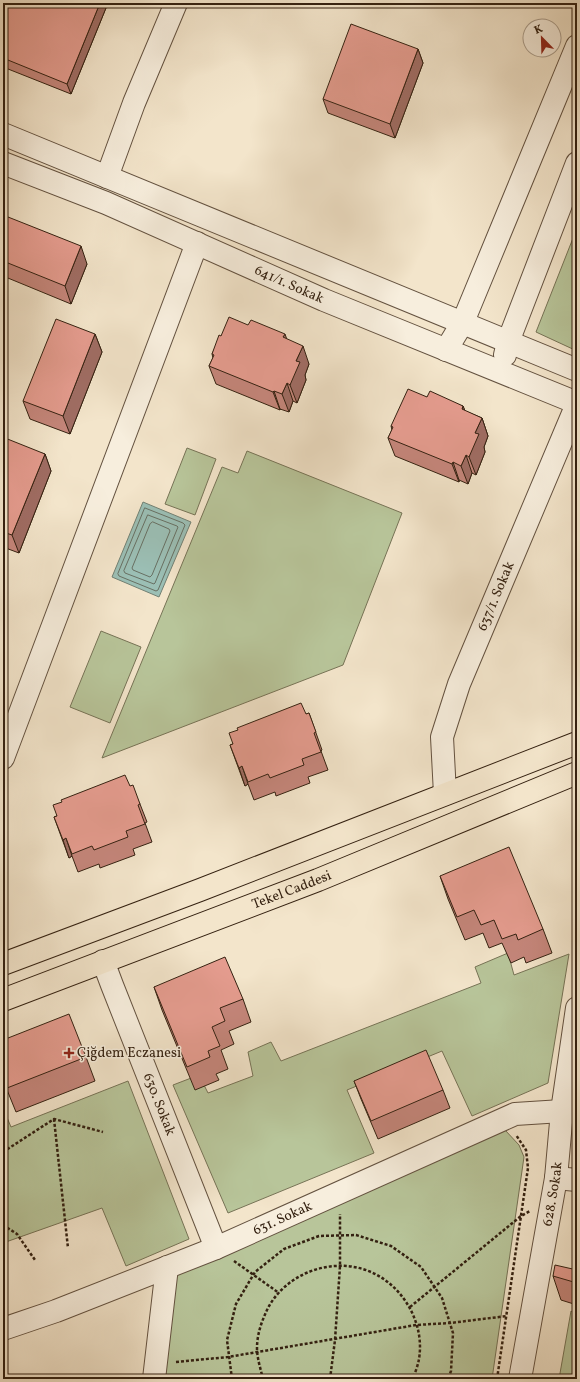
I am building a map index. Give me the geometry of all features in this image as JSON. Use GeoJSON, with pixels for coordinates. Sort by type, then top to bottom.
{"type":"FeatureCollection","features":[{"type":"Feature","properties":{"kind":"main road"},"geometry":{"type":"LineString","coordinates":[[3,964],[200,890],[577,743]]}},
{"type":"Feature","properties":{"kind":"main road","name":"Tekel Caddesi"},"geometry":{"type":"LineString","coordinates":[[3,1000],[318,880],[577,773]]}},
{"type":"Feature","properties":{"kind":"street"},"geometry":{"type":"LineString","coordinates":[[107,177],[134,103],[176,3]]}},
{"type":"Feature","properties":{"kind":"street"},"geometry":{"type":"LineString","coordinates":[[446,350],[462,322],[577,46]]}},
{"type":"Feature","properties":{"kind":"street"},"geometry":{"type":"LineString","coordinates":[[3,134],[406,301],[462,322],[577,370]]}},
{"type":"Feature","properties":{"kind":"street","name":"641/1. Sokak"},"geometry":{"type":"LineString","coordinates":[[3,163],[106,203],[324,300],[577,404]]}},
{"type":"Feature","properties":{"kind":"street"},"geometry":{"type":"LineString","coordinates":[[501,372],[508,342],[577,163]]}},
{"type":"Feature","properties":{"kind":"street"},"geometry":{"type":"LineString","coordinates":[[3,758],[197,243]]}},
{"type":"Feature","properties":{"kind":"street","name":"637/1. Sokak"},"geometry":{"type":"LineString","coordinates":[[445,794],[442,737],[459,684],[577,404]]}},
{"type":"Feature","properties":{"kind":"street","name":"630. Sokak"},"geometry":{"type":"LineString","coordinates":[[103,961],[216,1248]]}},
{"type":"Feature","properties":{"kind":"street","name":"628. Sokak"},"geometry":{"type":"LineString","coordinates":[[520,1379],[554,1188],[562,1111],[577,1008]]}},
{"type":"Feature","properties":{"kind":"street","name":"631. Sokak"},"geometry":{"type":"LineString","coordinates":[[3,1329],[56,1311],[216,1248],[515,1114],[562,1111]]}},
{"type":"Feature","properties":{"kind":"street"},"geometry":{"type":"LineString","coordinates":[[554,1188],[577,1180]]}},
{"type":"Feature","properties":{"kind":"street"},"geometry":{"type":"LineString","coordinates":[[154,1379],[167,1267]]}},
{"type":"Feature","properties":{"kind":"path"},"geometry":{"type":"LineString","coordinates":[[54,1119],[68,1248]]}},
{"type":"Feature","properties":{"kind":"path"},"geometry":{"type":"LineString","coordinates":[[3,1152],[54,1119],[103,1132]]}},
{"type":"Feature","properties":{"kind":"path"},"geometry":{"type":"LineString","coordinates":[[497,1379],[528,1168],[526,1150],[515,1135],[510,1133]]}},
{"type":"Feature","properties":{"kind":"path"},"geometry":{"type":"LineString","coordinates":[[410,1307],[554,1188]]}},
{"type":"Feature","properties":{"kind":"path"},"geometry":{"type":"LineString","coordinates":[[330,1379],[335,1340],[340,1266],[342,1192]]}},
{"type":"Feature","properties":{"kind":"path"},"geometry":{"type":"LineString","coordinates":[[3,1225],[17,1234],[35,1260]]}},
{"type":"Feature","properties":{"kind":"path"},"geometry":{"type":"LineString","coordinates":[[232,1379],[227,1340],[236,1304],[255,1272],[284,1249],[319,1236],[356,1235],[391,1246],[421,1268],[442,1298],[453,1334],[451,1371],[448,1379]]}},
{"type":"Feature","properties":{"kind":"path"},"geometry":{"type":"LineString","coordinates":[[216,1248],[279,1293]]}},
{"type":"Feature","properties":{"kind":"path"},"geometry":{"type":"LineString","coordinates":[[264,1379],[257,1349],[261,1322],[274,1298],[293,1279],[318,1268],[340,1266],[371,1272],[393,1286],[410,1307],[419,1332],[420,1359],[413,1379]]}},
{"type":"Feature","properties":{"kind":"path"},"geometry":{"type":"LineString","coordinates":[[169,1363],[228,1357],[416,1325],[450,1323],[507,1316]]}},
{"type":"Feature","properties":{"kind":"green space"},"geometry":{"type":"Polygon","coordinates":[[[577,228],[577,351],[536,332],[577,228]]]}},
{"type":"Feature","properties":{"kind":"green space"},"geometry":{"type":"Polygon","coordinates":[[[187,448],[216,459],[195,515],[165,504],[187,448]]]}},
{"type":"Feature","properties":{"kind":"green space"},"geometry":{"type":"Polygon","coordinates":[[[247,451],[402,513],[343,665],[102,758],[222,467],[238,473],[247,451]]]}},
{"type":"Feature","properties":{"kind":"green space"},"geometry":{"type":"Polygon","coordinates":[[[101,631],[141,647],[110,723],[70,707],[101,631]]]}},
{"type":"Feature","properties":{"kind":"green space"},"geometry":{"type":"Polygon","coordinates":[[[508,953],[514,975],[569,954],[548,1083],[472,1116],[442,1051],[347,1090],[374,1153],[228,1213],[173,1085],[199,1075],[208,1093],[253,1076],[248,1052],[271,1042],[281,1061],[481,983],[475,967],[508,953]]]}},
{"type":"Feature","properties":{"kind":"green space"},"geometry":{"type":"Polygon","coordinates":[[[128,1081],[189,1239],[126,1266],[102,1208],[3,1243],[3,1108],[11,1127],[128,1081]]]}},
{"type":"Feature","properties":{"kind":"green space"},"geometry":{"type":"Polygon","coordinates":[[[505,1130],[519,1145],[524,1157],[492,1379],[164,1379],[175,1276],[505,1130]]]}},
{"type":"Feature","properties":{"kind":"green space"},"geometry":{"type":"Polygon","coordinates":[[[571,1311],[577,1315],[577,1379],[559,1379],[571,1311]]]}},
{"type":"Feature","properties":{"kind":"water"},"geometry":{"type":"Polygon","coordinates":[[[143,502],[191,522],[159,597],[112,577],[143,502]]]}},
{"type":"Feature","properties":{"kind":"building"},"geometry":{"type":"Polygon","coordinates":[[[3,3],[100,3],[67,84],[3,58],[3,3]]]}},
{"type":"Feature","properties":{"kind":"building"},"geometry":{"type":"Polygon","coordinates":[[[351,24],[418,49],[390,124],[323,99],[351,24]]]}},
{"type":"Feature","properties":{"kind":"building"},"geometry":{"type":"Polygon","coordinates":[[[3,215],[81,246],[65,286],[3,261],[3,215]]]}},
{"type":"Feature","properties":{"kind":"building"},"geometry":{"type":"Polygon","coordinates":[[[229,317],[248,325],[251,320],[285,334],[283,337],[303,346],[296,361],[300,362],[290,385],[287,383],[282,394],[273,392],[209,366],[214,355],[212,354],[219,335],[221,336],[229,317]]]}},
{"type":"Feature","properties":{"kind":"building"},"geometry":{"type":"Polygon","coordinates":[[[56,319],[95,334],[63,416],[23,401],[56,319]]]}},
{"type":"Feature","properties":{"kind":"building"},"geometry":{"type":"Polygon","coordinates":[[[408,389],[427,397],[430,391],[463,406],[462,409],[482,418],[475,433],[479,434],[469,457],[466,455],[461,466],[453,462],[452,464],[388,438],[393,427],[391,426],[408,389]]]}},
{"type":"Feature","properties":{"kind":"building"},"geometry":{"type":"Polygon","coordinates":[[[5,438],[45,454],[12,535],[3,532],[3,443],[5,438]]]}},
{"type":"Feature","properties":{"kind":"building"},"geometry":{"type":"Polygon","coordinates":[[[301,703],[306,714],[309,713],[321,752],[302,759],[304,765],[270,778],[268,774],[248,782],[242,766],[239,768],[230,745],[233,744],[229,733],[238,730],[237,728],[301,703]]]}},
{"type":"Feature","properties":{"kind":"building"},"geometry":{"type":"Polygon","coordinates":[[[125,775],[130,786],[133,785],[145,824],[126,831],[128,837],[94,850],[92,846],[72,854],[66,838],[63,840],[54,817],[57,816],[53,805],[62,802],[61,800],[125,775]]]}},
{"type":"Feature","properties":{"kind":"building"},"geometry":{"type":"Polygon","coordinates":[[[509,847],[543,929],[518,940],[516,934],[502,939],[494,920],[481,925],[474,910],[457,917],[440,876],[509,847]]]}},
{"type":"Feature","properties":{"kind":"building"},"geometry":{"type":"Polygon","coordinates":[[[225,957],[243,999],[220,1008],[225,1021],[212,1027],[220,1046],[208,1051],[210,1057],[187,1067],[154,987],[225,957]]]}},
{"type":"Feature","properties":{"kind":"building"},"geometry":{"type":"Polygon","coordinates":[[[69,1014],[86,1057],[7,1088],[3,1078],[3,1040],[69,1014]]]}},
{"type":"Feature","properties":{"kind":"building"},"geometry":{"type":"Polygon","coordinates":[[[426,1050],[443,1090],[371,1121],[354,1081],[426,1050]]]}},
{"type":"Feature","properties":{"kind":"building"},"geometry":{"type":"Polygon","coordinates":[[[555,1265],[577,1270],[577,1283],[553,1276],[555,1265]]]}},
{"type":"Feature","properties":{"kind":"place","name":"Çiğdem Eczanesi"},"geometry":{"type":"Point","coordinates":[69,1053]}}]}
